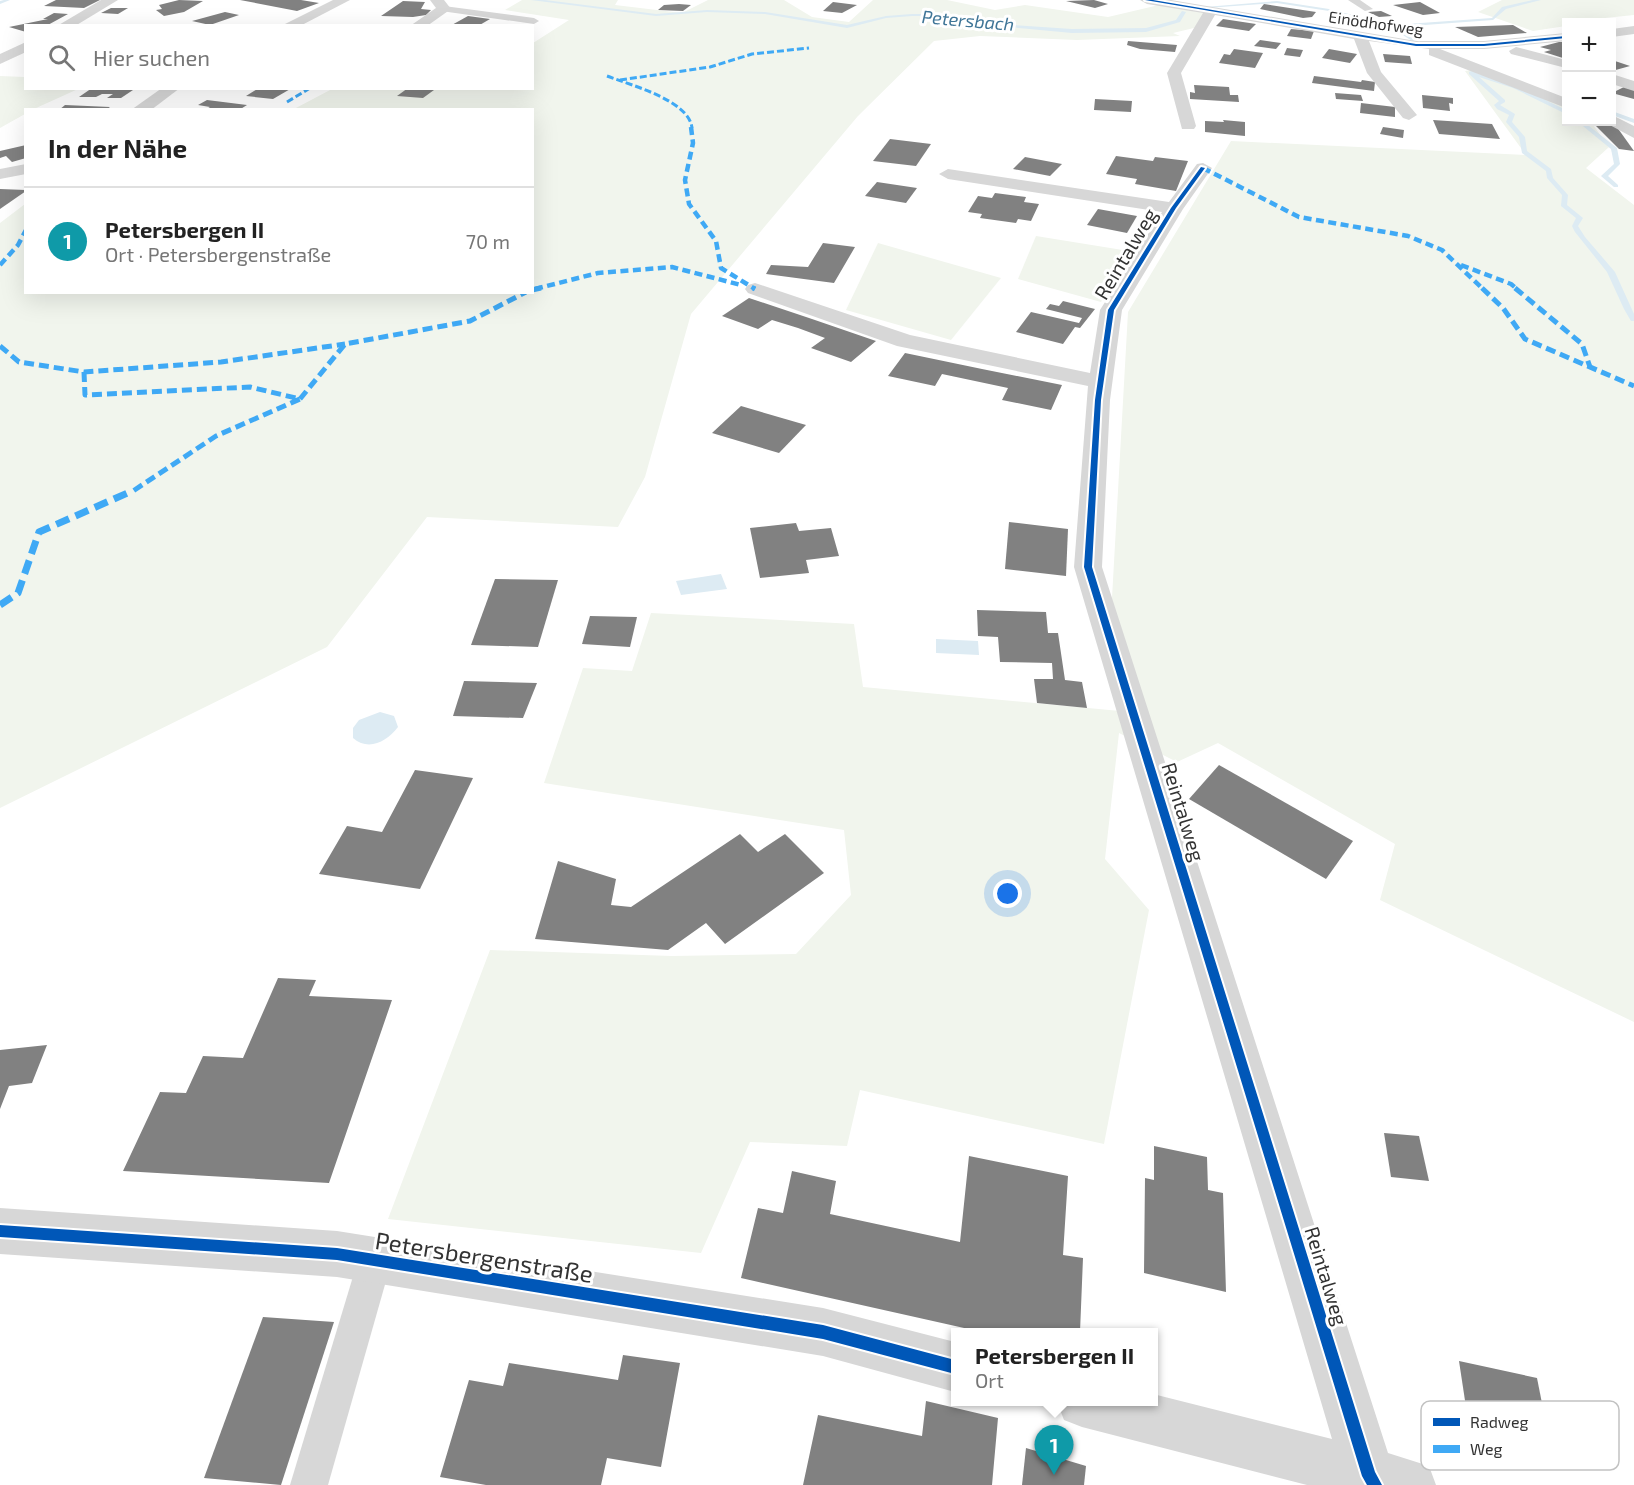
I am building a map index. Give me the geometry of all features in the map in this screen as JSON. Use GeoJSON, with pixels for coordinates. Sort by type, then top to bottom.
{"type":"FeatureCollection","features":[{"type":"Feature","properties":{"kind":"street"},"geometry":{"type":"LineString","coordinates":[[68,24],[111,0]]}},
{"type":"Feature","properties":{"kind":"street"},"geometry":{"type":"LineString","coordinates":[[292,24],[343,0]]}},
{"type":"Feature","properties":{"kind":"street","name":"Einödhofweg"},"geometry":{"type":"LineString","coordinates":[[1147,0],[1416,45],[1484,45],[1562,37]]}},
{"type":"Feature","properties":{"kind":"street"},"geometry":{"type":"LineString","coordinates":[[419,24],[440,4]]}},
{"type":"Feature","properties":{"kind":"street"},"geometry":{"type":"LineString","coordinates":[[1188,126],[1174,73],[1210,12]]}},
{"type":"Feature","properties":{"kind":"street"},"geometry":{"type":"LineString","coordinates":[[1616,32],[1634,30]]}},
{"type":"Feature","properties":{"kind":"street"},"geometry":{"type":"LineString","coordinates":[[1360,37],[1374,73],[1409,115]]}},
{"type":"Feature","properties":{"kind":"street","name":"Einödhofweg"},"geometry":{"type":"LineString","coordinates":[[1416,45],[1562,101]]}},
{"type":"Feature","properties":{"kind":"street","name":"Einödhofweg"},"geometry":{"type":"LineString","coordinates":[[1484,45],[1540,55],[1562,63]]}},
{"type":"Feature","properties":{"kind":"street"},"geometry":{"type":"LineString","coordinates":[[0,60],[24,47]]}},
{"type":"Feature","properties":{"kind":"street"},"geometry":{"type":"LineString","coordinates":[[1616,81],[1634,86]]}},
{"type":"Feature","properties":{"kind":"street"},"geometry":{"type":"LineString","coordinates":[[142,108],[169,90]]}},
{"type":"Feature","properties":{"kind":"street"},"geometry":{"type":"LineString","coordinates":[[1616,123],[1634,134]]}},
{"type":"Feature","properties":{"kind":"street","name":"Reintalweg"},"geometry":{"type":"LineString","coordinates":[[1203,168],[1174,207],[1111,310],[1101,382],[1088,567],[1385,1482]]}},
{"type":"Feature","properties":{"kind":"street"},"geometry":{"type":"LineString","coordinates":[[0,174],[24,170]]}},
{"type":"Feature","properties":{"kind":"street","name":"Reintalweg"},"geometry":{"type":"LineString","coordinates":[[948,174],[1174,207]]}},
{"type":"Feature","properties":{"kind":"street"},"geometry":{"type":"LineString","coordinates":[[755,289],[905,341],[1101,382]]}},
{"type":"Feature","properties":{"kind":"street","name":"Petersbergenstraße"},"geometry":{"type":"LineString","coordinates":[[0,1231],[337,1254],[823,1332],[951,1366]]}},
{"type":"Feature","properties":{"kind":"street"},"geometry":{"type":"LineString","coordinates":[[1101,1406],[1385,1482]]}},
{"type":"Feature","properties":{"kind":"lane"},"geometry":{"type":"LineString","coordinates":[[1353,0],[1368,9]]}},
{"type":"Feature","properties":{"kind":"lane"},"geometry":{"type":"LineString","coordinates":[[440,4],[534,21]]}},
{"type":"Feature","properties":{"kind":"lane"},"geometry":{"type":"LineString","coordinates":[[309,1485],[375,1260]]}},
{"type":"Feature","properties":{"kind":"shaded area"},"geometry":{"type":"Polygon","coordinates":[[[522,0],[618,0],[615,5],[682,13],[708,0],[784,0],[812,17],[849,22],[873,0],[947,0],[995,10],[1025,5],[1108,17],[1159,5],[1204,13],[1198,27],[1173,33],[1180,36],[1077,40],[980,36],[934,41],[858,116],[691,314],[645,477],[618,527],[427,517],[327,647],[0,808],[0,223],[24,205],[24,294],[534,294],[534,108],[296,108],[330,90],[534,90],[534,42],[569,20],[505,10],[522,0]]]}},
{"type":"Feature","properties":{"kind":"shaded area"},"geometry":{"type":"Polygon","coordinates":[[[1502,0],[1634,0],[1634,15],[1562,18],[1562,27],[1533,31],[1478,12],[1502,0]]]}},
{"type":"Feature","properties":{"kind":"shaded area"},"geometry":{"type":"Polygon","coordinates":[[[1479,69],[1562,104],[1562,126],[1594,126],[1609,147],[1586,168],[1634,205],[1634,1022],[1380,900],[1395,844],[1218,743],[1177,762],[1119,733],[1105,859],[1149,910],[1104,1144],[860,1090],[847,1146],[750,1142],[701,1253],[388,1219],[490,950],[672,956],[796,954],[851,895],[844,830],[544,783],[583,668],[632,671],[651,613],[854,624],[863,687],[1120,711],[1112,598],[1128,312],[1231,141],[1526,155],[1465,71],[1479,69]]]}},
{"type":"Feature","properties":{"kind":"shaded area"},"geometry":{"type":"Polygon","coordinates":[[[0,76],[24,77],[24,90],[76,90],[36,108],[24,108],[24,115],[0,128],[0,76]]]}},
{"type":"Feature","properties":{"kind":"shaded area"},"geometry":{"type":"Polygon","coordinates":[[[1036,236],[1135,252],[1101,302],[1018,279],[1036,236]]]}},
{"type":"Feature","properties":{"kind":"shaded area"},"geometry":{"type":"Polygon","coordinates":[[[878,243],[1001,278],[951,340],[846,310],[878,243]]]}},
{"type":"Feature","properties":{"kind":"shaded area"},"geometry":{"type":"Polygon","coordinates":[[[721,574],[727,589],[681,595],[676,581],[721,574]]]}},
{"type":"Feature","properties":{"kind":"shaded area"},"geometry":{"type":"Polygon","coordinates":[[[936,639],[978,641],[979,655],[936,653],[936,639]]]}},
{"type":"Feature","properties":{"kind":"shaded area"},"geometry":{"type":"Polygon","coordinates":[[[380,712],[394,716],[398,727],[389,737],[371,744],[359,742],[353,738],[353,728],[359,720],[380,712]]]}},
{"type":"Feature","properties":{"kind":"building"},"geometry":{"type":"Polygon","coordinates":[[[56,0],[100,0],[84,8],[44,6],[56,0]]]}},
{"type":"Feature","properties":{"kind":"building"},"geometry":{"type":"Polygon","coordinates":[[[179,0],[203,1],[184,12],[164,16],[156,10],[162,9],[159,5],[179,0]]]}},
{"type":"Feature","properties":{"kind":"building"},"geometry":{"type":"Polygon","coordinates":[[[240,0],[301,0],[319,3],[297,11],[240,0]]]}},
{"type":"Feature","properties":{"kind":"building"},"geometry":{"type":"Polygon","coordinates":[[[1094,0],[1108,4],[1095,8],[1066,1],[1094,0]]]}},
{"type":"Feature","properties":{"kind":"building"},"geometry":{"type":"Polygon","coordinates":[[[403,1],[425,2],[421,9],[431,10],[426,15],[413,17],[381,16],[403,1]]]}},
{"type":"Feature","properties":{"kind":"building"},"geometry":{"type":"Polygon","coordinates":[[[833,2],[857,5],[842,13],[823,11],[833,2]]]}},
{"type":"Feature","properties":{"kind":"building"},"geometry":{"type":"Polygon","coordinates":[[[1420,2],[1440,13],[1423,15],[1393,5],[1420,2]]]}},
{"type":"Feature","properties":{"kind":"building"},"geometry":{"type":"Polygon","coordinates":[[[1264,4],[1316,12],[1312,17],[1303,18],[1260,9],[1264,4]]]}},
{"type":"Feature","properties":{"kind":"building"},"geometry":{"type":"Polygon","coordinates":[[[664,5],[691,5],[683,11],[658,10],[664,5]]]}},
{"type":"Feature","properties":{"kind":"building"},"geometry":{"type":"Polygon","coordinates":[[[111,8],[128,8],[118,14],[101,13],[111,8]]]}},
{"type":"Feature","properties":{"kind":"building"},"geometry":{"type":"Polygon","coordinates":[[[1381,11],[1392,16],[1379,17],[1368,12],[1381,11]]]}},
{"type":"Feature","properties":{"kind":"building"},"geometry":{"type":"Polygon","coordinates":[[[225,12],[239,15],[213,24],[192,21],[225,12]]]}},
{"type":"Feature","properties":{"kind":"building"},"geometry":{"type":"Polygon","coordinates":[[[54,13],[68,14],[50,24],[24,24],[24,31],[9,27],[48,19],[43,19],[54,13]]]}},
{"type":"Feature","properties":{"kind":"building"},"geometry":{"type":"Polygon","coordinates":[[[468,16],[490,19],[481,24],[454,24],[468,16]]]}},
{"type":"Feature","properties":{"kind":"building"},"geometry":{"type":"Polygon","coordinates":[[[1223,19],[1256,24],[1249,31],[1216,26],[1223,19]]]}},
{"type":"Feature","properties":{"kind":"building"},"geometry":{"type":"Polygon","coordinates":[[[1513,25],[1527,33],[1478,37],[1455,27],[1513,25]]]}},
{"type":"Feature","properties":{"kind":"building"},"geometry":{"type":"Polygon","coordinates":[[[1291,29],[1314,31],[1311,39],[1287,36],[1291,29]]]}},
{"type":"Feature","properties":{"kind":"building"},"geometry":{"type":"Polygon","coordinates":[[[1260,40],[1281,43],[1276,49],[1254,46],[1260,40]]]}},
{"type":"Feature","properties":{"kind":"building"},"geometry":{"type":"Polygon","coordinates":[[[1128,41],[1177,45],[1175,52],[1140,49],[1127,45],[1128,41]]]}},
{"type":"Feature","properties":{"kind":"building"},"geometry":{"type":"Polygon","coordinates":[[[1562,42],[1562,58],[1544,52],[1551,50],[1540,47],[1562,42]]]}},
{"type":"Feature","properties":{"kind":"building"},"geometry":{"type":"Polygon","coordinates":[[[1287,48],[1303,50],[1300,57],[1284,55],[1287,48]]]}},
{"type":"Feature","properties":{"kind":"building"},"geometry":{"type":"Polygon","coordinates":[[[1234,49],[1263,53],[1255,68],[1219,63],[1224,54],[1230,55],[1234,49]]]}},
{"type":"Feature","properties":{"kind":"building"},"geometry":{"type":"Polygon","coordinates":[[[1329,49],[1357,54],[1350,63],[1322,58],[1329,49]]]}},
{"type":"Feature","properties":{"kind":"building"},"geometry":{"type":"Polygon","coordinates":[[[1383,54],[1410,56],[1412,64],[1385,62],[1383,54]]]}},
{"type":"Feature","properties":{"kind":"building"},"geometry":{"type":"Polygon","coordinates":[[[1616,61],[1630,66],[1616,70],[1616,61]]]}},
{"type":"Feature","properties":{"kind":"building"},"geometry":{"type":"Polygon","coordinates":[[[1314,76],[1375,82],[1374,91],[1312,83],[1314,76]]]}},
{"type":"Feature","properties":{"kind":"building"},"geometry":{"type":"Polygon","coordinates":[[[1194,85],[1229,87],[1230,95],[1238,95],[1239,102],[1190,99],[1190,92],[1195,93],[1194,85]]]}},
{"type":"Feature","properties":{"kind":"building"},"geometry":{"type":"Polygon","coordinates":[[[1624,87],[1634,90],[1634,99],[1616,94],[1616,91],[1624,87]]]}},
{"type":"Feature","properties":{"kind":"building"},"geometry":{"type":"Polygon","coordinates":[[[89,90],[133,90],[121,98],[107,98],[113,94],[79,97],[89,90]]]}},
{"type":"Feature","properties":{"kind":"building"},"geometry":{"type":"Polygon","coordinates":[[[256,90],[289,90],[273,99],[246,96],[256,90]]]}},
{"type":"Feature","properties":{"kind":"building"},"geometry":{"type":"Polygon","coordinates":[[[405,90],[434,90],[423,98],[397,96],[405,90]]]}},
{"type":"Feature","properties":{"kind":"building"},"geometry":{"type":"Polygon","coordinates":[[[1335,93],[1361,95],[1363,101],[1336,99],[1335,93]]]}},
{"type":"Feature","properties":{"kind":"building"},"geometry":{"type":"Polygon","coordinates":[[[1422,95],[1453,98],[1453,104],[1449,103],[1450,111],[1423,108],[1422,95]]]}},
{"type":"Feature","properties":{"kind":"building"},"geometry":{"type":"Polygon","coordinates":[[[1095,99],[1132,101],[1131,112],[1094,110],[1095,99]]]}},
{"type":"Feature","properties":{"kind":"building"},"geometry":{"type":"Polygon","coordinates":[[[207,100],[247,105],[242,108],[208,108],[210,107],[198,105],[207,100]]]}},
{"type":"Feature","properties":{"kind":"building"},"geometry":{"type":"Polygon","coordinates":[[[1361,103],[1395,107],[1395,117],[1360,113],[1361,103]]]}},
{"type":"Feature","properties":{"kind":"building"},"geometry":{"type":"Polygon","coordinates":[[[65,105],[110,107],[109,108],[61,108],[65,105]]]}},
{"type":"Feature","properties":{"kind":"building"},"geometry":{"type":"Polygon","coordinates":[[[1223,120],[1245,122],[1245,136],[1205,132],[1205,121],[1224,122],[1223,120]]]}},
{"type":"Feature","properties":{"kind":"building"},"geometry":{"type":"Polygon","coordinates":[[[1433,120],[1492,124],[1500,139],[1439,134],[1433,120]]]}},
{"type":"Feature","properties":{"kind":"building"},"geometry":{"type":"Polygon","coordinates":[[[1596,126],[1616,126],[1634,151],[1619,149],[1596,126]]]}},
{"type":"Feature","properties":{"kind":"building"},"geometry":{"type":"Polygon","coordinates":[[[1383,127],[1404,130],[1403,138],[1380,134],[1383,127]]]}},
{"type":"Feature","properties":{"kind":"building"},"geometry":{"type":"Polygon","coordinates":[[[890,139],[931,144],[916,166],[873,161],[890,139]]]}},
{"type":"Feature","properties":{"kind":"building"},"geometry":{"type":"Polygon","coordinates":[[[24,145],[24,159],[12,162],[6,156],[0,158],[0,151],[24,145]]]}},
{"type":"Feature","properties":{"kind":"building"},"geometry":{"type":"Polygon","coordinates":[[[1116,156],[1153,161],[1155,157],[1188,161],[1176,191],[1135,184],[1137,179],[1106,174],[1116,156]]]}},
{"type":"Feature","properties":{"kind":"building"},"geometry":{"type":"Polygon","coordinates":[[[1025,157],[1062,164],[1050,176],[1013,169],[1025,157]]]}},
{"type":"Feature","properties":{"kind":"building"},"geometry":{"type":"Polygon","coordinates":[[[877,182],[917,188],[906,203],[865,196],[877,182]]]}},
{"type":"Feature","properties":{"kind":"building"},"geometry":{"type":"Polygon","coordinates":[[[0,189],[24,190],[24,192],[0,209],[0,189]]]}},
{"type":"Feature","properties":{"kind":"building"},"geometry":{"type":"Polygon","coordinates":[[[995,193],[1026,197],[1024,202],[1039,204],[1031,221],[1018,219],[1016,223],[980,218],[982,214],[968,212],[978,196],[992,198],[995,193]]]}},
{"type":"Feature","properties":{"kind":"building"},"geometry":{"type":"Polygon","coordinates":[[[1098,209],[1137,216],[1127,233],[1087,225],[1098,209]]]}},
{"type":"Feature","properties":{"kind":"building"},"geometry":{"type":"Polygon","coordinates":[[[823,243],[855,247],[834,283],[766,274],[771,265],[808,267],[823,243]]]}},
{"type":"Feature","properties":{"kind":"building"},"geometry":{"type":"Polygon","coordinates":[[[749,298],[876,341],[851,362],[811,348],[825,338],[798,328],[772,320],[758,329],[722,316],[749,298]]]}},
{"type":"Feature","properties":{"kind":"building"},"geometry":{"type":"Polygon","coordinates":[[[1063,301],[1095,309],[1080,328],[1075,327],[1063,344],[1016,332],[1031,312],[1079,323],[1082,318],[1046,309],[1050,304],[1059,306],[1063,301]]]}},
{"type":"Feature","properties":{"kind":"building"},"geometry":{"type":"Polygon","coordinates":[[[905,353],[1062,385],[1051,410],[1002,400],[1008,388],[942,374],[935,386],[888,376],[905,353]]]}},
{"type":"Feature","properties":{"kind":"building"},"geometry":{"type":"Polygon","coordinates":[[[741,406],[806,425],[779,453],[712,433],[741,406]]]}},
{"type":"Feature","properties":{"kind":"building"},"geometry":{"type":"Polygon","coordinates":[[[1009,522],[1068,529],[1066,576],[1005,569],[1009,522]]]}},
{"type":"Feature","properties":{"kind":"building"},"geometry":{"type":"Polygon","coordinates":[[[796,523],[799,531],[831,528],[839,556],[806,560],[809,573],[760,578],[750,528],[796,523]]]}},
{"type":"Feature","properties":{"kind":"building"},"geometry":{"type":"Polygon","coordinates":[[[495,579],[558,580],[538,647],[471,645],[495,579]]]}},
{"type":"Feature","properties":{"kind":"building"},"geometry":{"type":"Polygon","coordinates":[[[977,610],[1046,612],[1048,633],[1058,633],[1065,680],[1082,682],[1087,708],[1037,703],[1034,679],[1053,679],[1052,663],[1000,662],[998,637],[978,636],[977,610]]]}},
{"type":"Feature","properties":{"kind":"building"},"geometry":{"type":"Polygon","coordinates":[[[590,616],[637,617],[630,647],[582,644],[590,616]]]}},
{"type":"Feature","properties":{"kind":"building"},"geometry":{"type":"Polygon","coordinates":[[[464,681],[537,683],[523,718],[453,716],[464,681]]]}},
{"type":"Feature","properties":{"kind":"building"},"geometry":{"type":"Polygon","coordinates":[[[1219,765],[1353,841],[1326,879],[1189,799],[1219,765]]]}},
{"type":"Feature","properties":{"kind":"building"},"geometry":{"type":"Polygon","coordinates":[[[415,770],[473,778],[420,889],[319,874],[347,826],[382,832],[415,770]]]}},
{"type":"Feature","properties":{"kind":"building"},"geometry":{"type":"Polygon","coordinates":[[[740,834],[758,852],[785,834],[824,873],[725,944],[706,923],[668,950],[535,939],[558,861],[616,879],[611,905],[631,907],[740,834]]]}},
{"type":"Feature","properties":{"kind":"building"},"geometry":{"type":"Polygon","coordinates":[[[278,978],[316,980],[309,996],[392,1000],[329,1183],[123,1171],[160,1092],[186,1093],[203,1056],[243,1058],[278,978]]]}},
{"type":"Feature","properties":{"kind":"building"},"geometry":{"type":"Polygon","coordinates":[[[47,1045],[32,1083],[9,1086],[0,1109],[0,1050],[47,1045]]]}},
{"type":"Feature","properties":{"kind":"building"},"geometry":{"type":"Polygon","coordinates":[[[1384,1133],[1419,1136],[1429,1181],[1391,1177],[1384,1133]]]}},
{"type":"Feature","properties":{"kind":"building"},"geometry":{"type":"Polygon","coordinates":[[[1154,1146],[1207,1157],[1208,1190],[1223,1193],[1226,1292],[1144,1273],[1145,1178],[1154,1180],[1154,1146]]]}},
{"type":"Feature","properties":{"kind":"building"},"geometry":{"type":"Polygon","coordinates":[[[969,1156],[1068,1176],[1063,1255],[1083,1258],[1080,1328],[964,1328],[741,1278],[758,1208],[783,1213],[792,1171],[836,1181],[830,1214],[960,1242],[969,1156]]]}},
{"type":"Feature","properties":{"kind":"building"},"geometry":{"type":"Polygon","coordinates":[[[263,1317],[334,1322],[281,1485],[204,1478],[263,1317]]]}},
{"type":"Feature","properties":{"kind":"building"},"geometry":{"type":"Polygon","coordinates":[[[623,1355],[680,1363],[661,1467],[607,1458],[601,1485],[486,1485],[440,1477],[469,1380],[503,1386],[509,1363],[618,1380],[623,1355]]]}},
{"type":"Feature","properties":{"kind":"building"},"geometry":{"type":"Polygon","coordinates":[[[1459,1361],[1537,1378],[1542,1401],[1465,1401],[1459,1361]]]}},
{"type":"Feature","properties":{"kind":"building"},"geometry":{"type":"Polygon","coordinates":[[[926,1401],[998,1418],[992,1485],[803,1485],[818,1415],[922,1436],[926,1401]]]}},
{"type":"Feature","properties":{"kind":"building"},"geometry":{"type":"Polygon","coordinates":[[[1026,1448],[1086,1466],[1084,1485],[1022,1485],[1026,1448]]]}},
{"type":"Feature","properties":{"kind":"waterway"},"geometry":{"type":"LineString","coordinates":[[0,3],[8,0]]}},
{"type":"Feature","properties":{"kind":"waterway","name":"Petersbach"},"geometry":{"type":"LineString","coordinates":[[533,0],[656,15],[707,11],[765,13],[847,27],[886,17],[935,15],[999,25],[1072,31],[1146,30],[1178,21],[1184,12]]}},
{"type":"Feature","properties":{"kind":"waterway","name":"Petersbach"},"geometry":{"type":"LineString","coordinates":[[1392,26],[1493,19],[1504,8],[1539,0]]}},
{"type":"Feature","properties":{"kind":"waterway","name":"Petersbach"},"geometry":{"type":"LineString","coordinates":[[1207,7],[1277,2],[1329,10],[1392,26]]}},
{"type":"Feature","properties":{"kind":"waterway"},"geometry":{"type":"LineString","coordinates":[[1392,26],[1417,42]]}},
{"type":"Feature","properties":{"kind":"waterway"},"geometry":{"type":"LineString","coordinates":[[1475,71],[1471,73],[1503,101],[1497,105],[1499,108],[1512,114],[1509,122],[1522,137],[1524,152],[1549,170],[1550,178],[1565,195],[1564,206],[1580,218],[1575,226],[1578,232],[1611,272],[1627,309],[1634,319]]}},
{"type":"Feature","properties":{"kind":"waterway"},"geometry":{"type":"LineString","coordinates":[[1474,74],[1515,87],[1562,110]]}},
{"type":"Feature","properties":{"kind":"waterway"},"geometry":{"type":"LineString","coordinates":[[1616,114],[1634,121]]}},
{"type":"Feature","properties":{"kind":"waterway"},"geometry":{"type":"LineString","coordinates":[[1586,126],[1614,148],[1617,164],[1604,176],[1616,186]]}},
{"type":"Feature","properties":{"kind":"marked path"},"geometry":{"type":"LineString","coordinates":[[620,80],[710,67],[752,54],[809,48]]}},
{"type":"Feature","properties":{"kind":"marked path"},"geometry":{"type":"LineString","coordinates":[[607,76],[668,99],[691,122],[693,143],[685,180],[689,204],[716,241],[721,268],[755,289]]}},
{"type":"Feature","properties":{"kind":"marked path"},"geometry":{"type":"LineString","coordinates":[[287,102],[307,90]]}},
{"type":"Feature","properties":{"kind":"marked path"},"geometry":{"type":"LineString","coordinates":[[1203,168],[1299,217],[1408,236],[1442,250],[1503,308],[1525,339],[1634,386]]}},
{"type":"Feature","properties":{"kind":"marked path"},"geometry":{"type":"LineString","coordinates":[[0,265],[18,245],[24,234]]}},
{"type":"Feature","properties":{"kind":"marked path"},"geometry":{"type":"LineString","coordinates":[[1461,265],[1511,284],[1582,344],[1590,367]]}},
{"type":"Feature","properties":{"kind":"marked path"},"geometry":{"type":"LineString","coordinates":[[534,289],[598,273],[672,267],[741,285]]}},
{"type":"Feature","properties":{"kind":"marked path"},"geometry":{"type":"LineString","coordinates":[[300,399],[345,344],[470,321],[522,294]]}},
{"type":"Feature","properties":{"kind":"marked path"},"geometry":{"type":"LineString","coordinates":[[0,346],[19,362],[84,372],[221,362],[345,344]]}},
{"type":"Feature","properties":{"kind":"marked path"},"geometry":{"type":"LineString","coordinates":[[0,605],[18,593],[39,532],[126,495],[216,436],[300,399],[250,387],[85,395],[84,372]]}},
{"type":"Feature","properties":{"kind":"cycle path"},"geometry":{"type":"LineString","coordinates":[[1147,0],[1416,45],[1484,45],[1562,37]]}},
{"type":"Feature","properties":{"kind":"cycle path"},"geometry":{"type":"LineString","coordinates":[[1203,168],[1174,208],[1111,310],[1098,400],[1088,567],[1369,1476],[1375,1485]]}},
{"type":"Feature","properties":{"kind":"cycle path"},"geometry":{"type":"LineString","coordinates":[[0,1231],[337,1254],[823,1332],[951,1366]]}},
{"type":"Feature","properties":{"kind":"place","name":"Petersbergen II"},"geometry":{"type":"Point","coordinates":[1054,1475]}}]}
